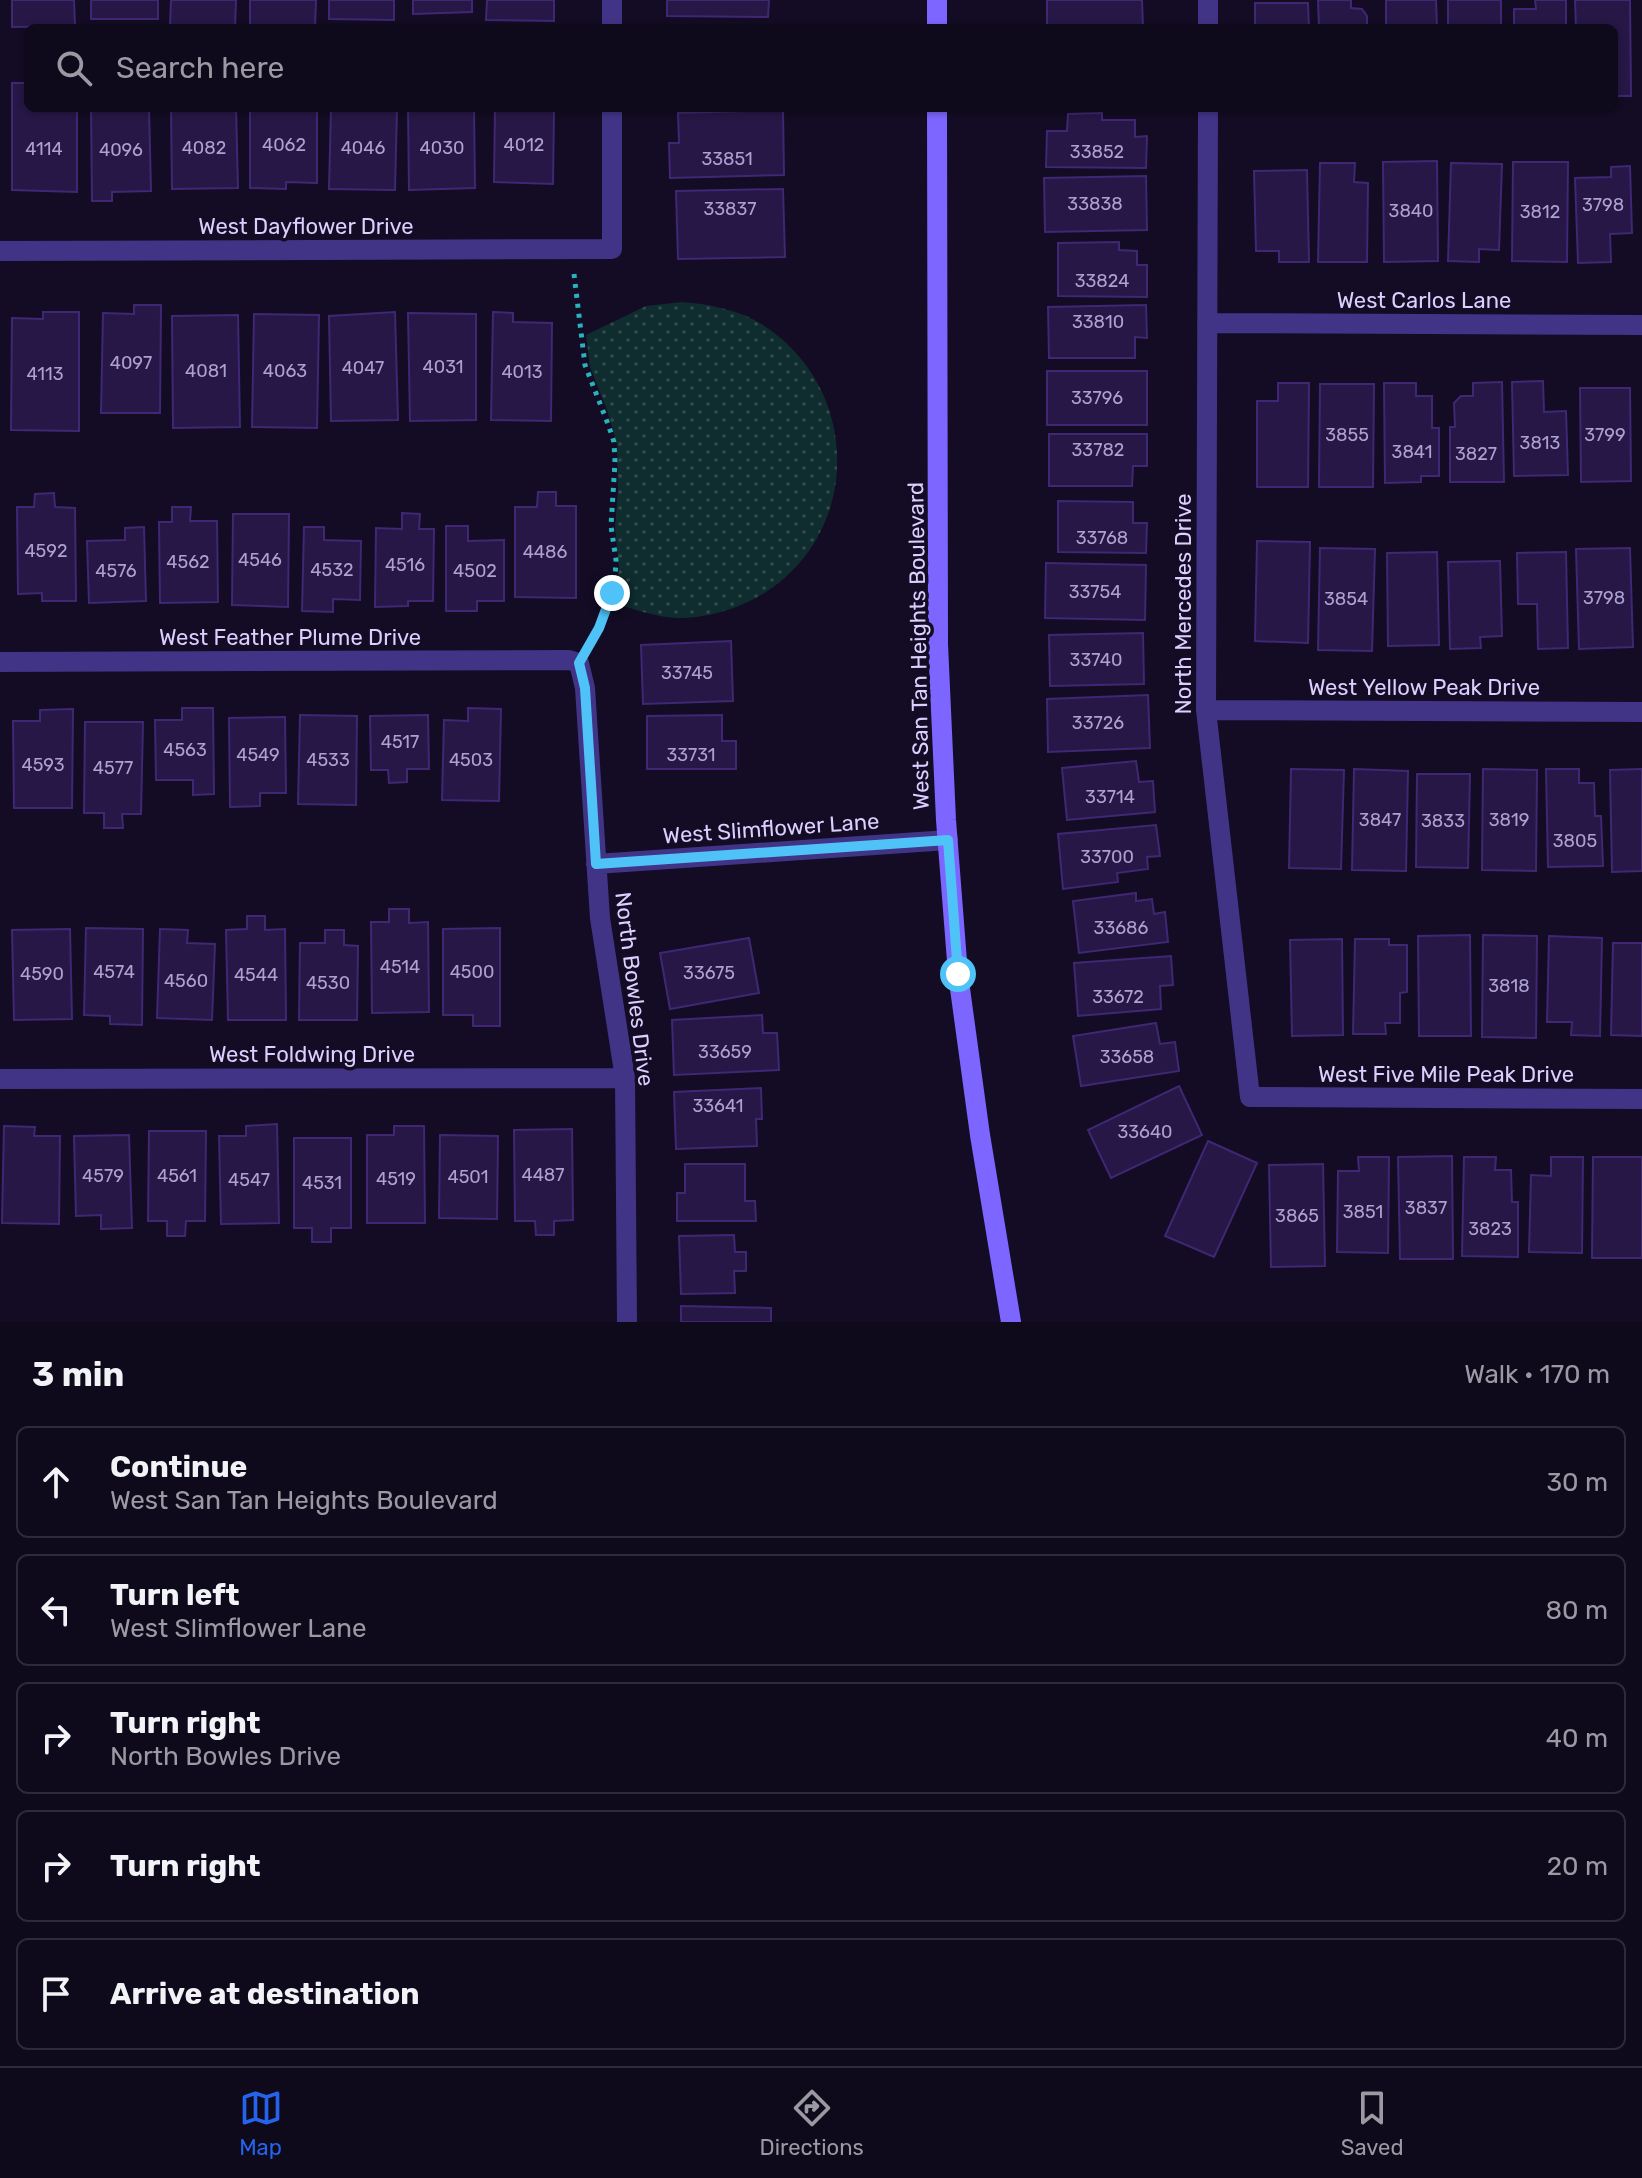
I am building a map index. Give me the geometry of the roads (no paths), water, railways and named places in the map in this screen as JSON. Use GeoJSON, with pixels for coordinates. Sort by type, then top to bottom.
{"type":"FeatureCollection","features":[{"type":"Feature","properties":{"kind":"street"},"geometry":{"type":"LineString","coordinates":[[612,0],[612,24]]}},
{"type":"Feature","properties":{"kind":"street"},"geometry":{"type":"LineString","coordinates":[[937,0],[937,24]]}},
{"type":"Feature","properties":{"kind":"street"},"geometry":{"type":"LineString","coordinates":[[1208,0],[1208,24]]}},
{"type":"Feature","properties":{"kind":"street","name":"West Dayflower Drive"},"geometry":{"type":"LineString","coordinates":[[0,251],[612,249],[612,112]]}},
{"type":"Feature","properties":{"kind":"street","name":"West San Tan Heights Boulevard"},"geometry":{"type":"LineString","coordinates":[[937,112],[938,644],[948,840],[958,974],[980,1135],[1011,1322]]}},
{"type":"Feature","properties":{"kind":"street","name":"North Mercedes Drive"},"geometry":{"type":"LineString","coordinates":[[1208,112],[1206,710],[1250,1097]]}},
{"type":"Feature","properties":{"kind":"street","name":"West Carlos Lane"},"geometry":{"type":"LineString","coordinates":[[1207,323],[1642,325]]}},
{"type":"Feature","properties":{"kind":"street","name":"West Feather Plume Drive"},"geometry":{"type":"LineString","coordinates":[[0,662],[569,660],[579,663]]}},
{"type":"Feature","properties":{"kind":"street","name":"North Bowles Drive"},"geometry":{"type":"LineString","coordinates":[[579,663],[585,688],[600,918],[625,1078],[627,1322]]}},
{"type":"Feature","properties":{"kind":"street","name":"West Yellow Peak Drive"},"geometry":{"type":"LineString","coordinates":[[1206,710],[1642,712]]}},
{"type":"Feature","properties":{"kind":"street","name":"West Slimflower Lane"},"geometry":{"type":"LineString","coordinates":[[596,864],[948,840]]}},
{"type":"Feature","properties":{"kind":"street","name":"West Foldwing Drive"},"geometry":{"type":"LineString","coordinates":[[0,1079],[625,1078]]}},
{"type":"Feature","properties":{"kind":"street","name":"West Five Mile Peak Drive"},"geometry":{"type":"LineString","coordinates":[[1250,1097],[1642,1099]]}}]}
